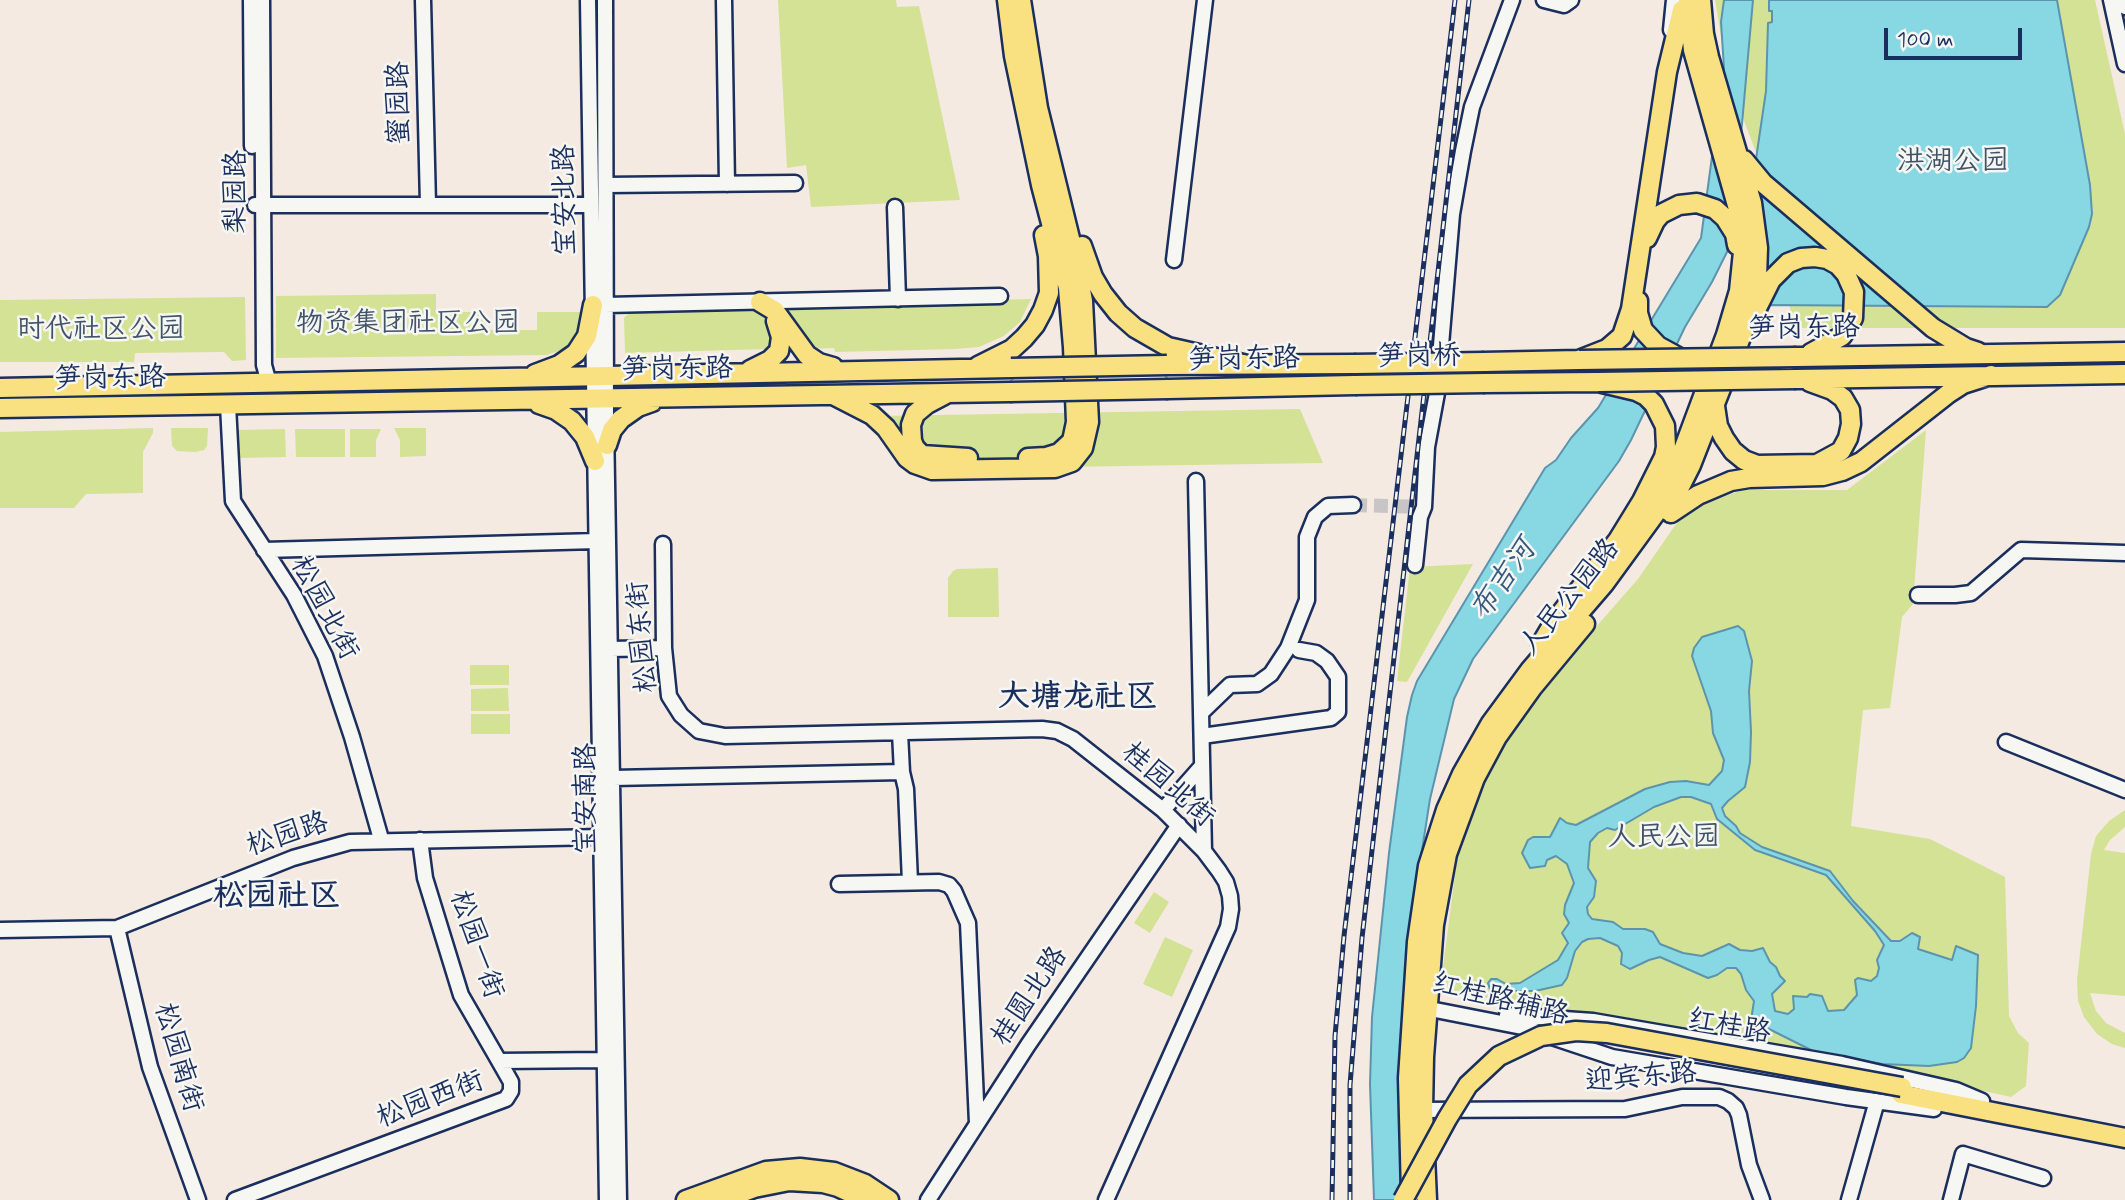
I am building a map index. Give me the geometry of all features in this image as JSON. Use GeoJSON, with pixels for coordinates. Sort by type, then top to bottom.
{"type":"FeatureCollection","features":[{"type":"Feature","properties":{"kind":"main road"},"geometry":{"type":"LineString","coordinates":[[832,395],[872,415],[907,458],[932,470],[1055,468],[1072,462],[1083,448],[1089,422],[1083,301],[1076,263],[1007,0]]}},
{"type":"Feature","properties":{"kind":"main road"},"geometry":{"type":"LineString","coordinates":[[973,369],[1012,348],[1024,338],[1035,325],[1049,293],[1045,241],[1030,187],[1015,97],[1021,55],[1021,0]]}},
{"type":"Feature","properties":{"kind":"main road"},"geometry":{"type":"LineString","coordinates":[[1579,360],[1607,349],[1622,337],[1629,321],[1640,266],[1667,72],[1686,0]]}},
{"type":"Feature","properties":{"kind":"main road"},"geometry":{"type":"LineString","coordinates":[[1686,0],[1697,35]]}},
{"type":"Feature","properties":{"kind":"main road"},"geometry":{"type":"LineString","coordinates":[[1697,35],[1701,0]]}},
{"type":"Feature","properties":{"kind":"main road","name":"人民公园路"},"geometry":{"type":"LineString","coordinates":[[1412,1200],[1426,880],[1434,844],[1446,810],[1477,745],[1530,670],[1604,584],[1655,514],[1733,338],[1746,322],[1757,277],[1758,248],[1752,203],[1697,35]]}},
{"type":"Feature","properties":{"kind":"main road","name":"人民公园路"},"geometry":{"type":"LineString","coordinates":[[1422,1005],[1443,869],[1460,815],[1480,767],[1513,713],[1611,593],[1663,520],[1687,474],[1715,404],[1733,338],[1743,233],[1739,206],[1697,35]]}},
{"type":"Feature","properties":{"kind":"main road"},"geometry":{"type":"LineString","coordinates":[[1021,55],[1047,108],[1083,253],[1093,277],[1118,313],[1135,328],[1164,345],[1209,358],[1243,364]]}},
{"type":"Feature","properties":{"kind":"main road"},"geometry":{"type":"LineString","coordinates":[[957,392],[927,404],[912,418],[912,441],[915,449],[922,455],[944,458],[1046,457],[1059,453],[1072,441],[1076,422],[1072,315],[1068,288],[1041,185],[1021,55]]}},
{"type":"Feature","properties":{"kind":"main road"},"geometry":{"type":"LineString","coordinates":[[1735,145],[1748,167],[1763,183],[1933,328],[1966,348],[1984,355]]}},
{"type":"Feature","properties":{"kind":"main road"},"geometry":{"type":"LineString","coordinates":[[1680,358],[1654,342],[1640,323],[1640,266],[1655,221],[1679,205],[1707,205],[1725,218],[1735,234],[1741,270]]}},
{"type":"Feature","properties":{"kind":"main road"},"geometry":{"type":"LineString","coordinates":[[1746,322],[1755,312],[1778,270],[1788,263],[1815,257],[1838,265],[1852,283],[1855,308],[1849,328],[1842,336],[1821,349],[1800,356]]}},
{"type":"Feature","properties":{"kind":"main road"},"geometry":{"type":"LineString","coordinates":[[760,302],[775,311],[807,355],[819,363],[848,372]]}},
{"type":"Feature","properties":{"kind":"main road"},"geometry":{"type":"LineString","coordinates":[[741,374],[770,360],[779,351],[781,344],[780,329],[775,319],[760,302]]}},
{"type":"Feature","properties":{"kind":"main road"},"geometry":{"type":"LineString","coordinates":[[522,379],[559,365],[576,353],[587,336],[599,305]]}},
{"type":"Feature","properties":{"kind":"main road","name":"笋岗东路"},"geometry":{"type":"LineString","coordinates":[[1484,362],[1984,355],[2121,350]]}},
{"type":"Feature","properties":{"kind":"main road","name":"笋岗桥"},"geometry":{"type":"LineString","coordinates":[[1354,364],[1484,362]]}},
{"type":"Feature","properties":{"kind":"main road","name":"笋岗东路"},"geometry":{"type":"LineString","coordinates":[[4,386],[1354,364]]}},
{"type":"Feature","properties":{"kind":"main road","name":"笋岗东路"},"geometry":{"type":"LineString","coordinates":[[1485,383],[2125,374]]}},
{"type":"Feature","properties":{"kind":"main road"},"geometry":{"type":"LineString","coordinates":[[1663,520],[1698,495],[1731,481],[1823,476],[1842,471],[1861,462],[1956,389],[1991,375]]}},
{"type":"Feature","properties":{"kind":"main road"},"geometry":{"type":"LineString","coordinates":[[1715,404],[1718,426],[1724,438],[1732,451],[1744,460],[1757,465],[1816,464],[1841,451],[1849,439],[1852,424],[1850,410],[1843,398],[1832,390],[1796,379]]}},
{"type":"Feature","properties":{"kind":"main road"},"geometry":{"type":"LineString","coordinates":[[1530,670],[1554,622],[1618,540],[1651,485],[1666,447],[1665,426],[1661,414],[1646,396],[1598,382]]}},
{"type":"Feature","properties":{"kind":"main road","name":"笋岗桥"},"geometry":{"type":"LineString","coordinates":[[1355,385],[1485,383]]}},
{"type":"Feature","properties":{"kind":"main road","name":"笋岗东路"},"geometry":{"type":"LineString","coordinates":[[0,408],[1355,385]]}},
{"type":"Feature","properties":{"kind":"main road"},"geometry":{"type":"LineString","coordinates":[[607,445],[612,430],[621,419],[638,407],[664,398]]}},
{"type":"Feature","properties":{"kind":"main road"},"geometry":{"type":"LineString","coordinates":[[522,400],[550,407],[572,421],[585,437],[595,460]]}},
{"type":"Feature","properties":{"kind":"main road"},"geometry":{"type":"LineString","coordinates":[[0,415],[29,408]]}},
{"type":"Feature","properties":{"kind":"main road","name":"红桂路"},"geometry":{"type":"LineString","coordinates":[[1404,1200],[1468,1085],[1499,1056],[1541,1036],[1576,1031],[1607,1033],[1901,1091]]}},
{"type":"Feature","properties":{"kind":"main road","name":"红桂路"},"geometry":{"type":"LineString","coordinates":[[1412,1200],[1456,1120],[1482,1083],[1520,1054],[1549,1043],[1571,1040],[1599,1041],[2125,1126]]}},
{"type":"Feature","properties":{"kind":"main road","name":"红桂路"},"geometry":{"type":"LineString","coordinates":[[1982,1105],[2125,1138]]}},
{"type":"Feature","properties":{"kind":"main road","name":"人民公园路"},"geometry":{"type":"LineString","coordinates":[[1415,1110],[1427,1200]]}},
{"type":"Feature","properties":{"kind":"main road"},"geometry":{"type":"LineString","coordinates":[[686,1200],[766,1171],[800,1168],[835,1172],[864,1184],[889,1200]]}},
{"type":"Feature","properties":{"kind":"main road"},"geometry":{"type":"LineString","coordinates":[[722,1200],[754,1188],[789,1181],[831,1185],[866,1200]]}},
{"type":"Feature","properties":{"kind":"street","name":"梨园路"},"geometry":{"type":"LineString","coordinates":[[251,0],[264,365],[260,383]]}},
{"type":"Feature","properties":{"kind":"street","name":"梨园路"},"geometry":{"type":"LineString","coordinates":[[258,205],[262,0]]}},
{"type":"Feature","properties":{"kind":"street","name":"蜜园路"},"geometry":{"type":"LineString","coordinates":[[423,0],[428,204]]}},
{"type":"Feature","properties":{"kind":"street","name":"宝安北路"},"geometry":{"type":"LineString","coordinates":[[588,0],[591,205],[599,305],[600,399]]}},
{"type":"Feature","properties":{"kind":"street","name":"宝安北路"},"geometry":{"type":"LineString","coordinates":[[599,305],[606,185],[605,0]]}},
{"type":"Feature","properties":{"kind":"street"},"geometry":{"type":"LineString","coordinates":[[724,0],[727,184]]}},
{"type":"Feature","properties":{"kind":"street"},"geometry":{"type":"LineString","coordinates":[[1174,260],[1205,0]]}},
{"type":"Feature","properties":{"kind":"street"},"geometry":{"type":"LineString","coordinates":[[1415,565],[1420,517],[1424,507],[1427,447],[1437,393],[1452,215],[1462,151],[1472,107],[1512,0]]}},
{"type":"Feature","properties":{"kind":"street"},"geometry":{"type":"LineString","coordinates":[[1544,0],[1564,5],[1571,0]]}},
{"type":"Feature","properties":{"kind":"street"},"geometry":{"type":"LineString","coordinates":[[1667,72],[1674,0]]}},
{"type":"Feature","properties":{"kind":"street"},"geometry":{"type":"LineString","coordinates":[[2111,0],[2125,64]]}},
{"type":"Feature","properties":{"kind":"street"},"geometry":{"type":"LineString","coordinates":[[2123,0],[2125,7]]}},
{"type":"Feature","properties":{"kind":"street"},"geometry":{"type":"LineString","coordinates":[[606,185],[795,183]]}},
{"type":"Feature","properties":{"kind":"street"},"geometry":{"type":"LineString","coordinates":[[258,205],[591,205]]}},
{"type":"Feature","properties":{"kind":"street"},"geometry":{"type":"LineString","coordinates":[[895,207],[898,299]]}},
{"type":"Feature","properties":{"kind":"street"},"geometry":{"type":"LineString","coordinates":[[599,305],[1000,296]]}},
{"type":"Feature","properties":{"kind":"street","name":"宝安南路"},"geometry":{"type":"LineString","coordinates":[[600,399],[607,445],[619,1200]]}},
{"type":"Feature","properties":{"kind":"street","name":"宝安南路"},"geometry":{"type":"LineString","coordinates":[[600,399],[595,460],[607,1200]]}},
{"type":"Feature","properties":{"kind":"street","name":"松园北街"},"geometry":{"type":"LineString","coordinates":[[228,405],[233,501],[295,596],[325,656],[352,737],[381,839]]}},
{"type":"Feature","properties":{"kind":"street"},"geometry":{"type":"LineString","coordinates":[[1196,481],[1204,851]]}},
{"type":"Feature","properties":{"kind":"street"},"geometry":{"type":"LineString","coordinates":[[1201,713],[1230,685],[1257,684],[1271,674],[1288,648],[1307,600],[1307,537],[1315,517],[1328,506],[1353,505]]}},
{"type":"Feature","properties":{"kind":"street"},"geometry":{"type":"LineString","coordinates":[[264,550],[597,541]]}},
{"type":"Feature","properties":{"kind":"street","name":"松园东街"},"geometry":{"type":"LineString","coordinates":[[663,544],[664,648],[669,696],[681,715],[699,731],[725,736]]}},
{"type":"Feature","properties":{"kind":"street"},"geometry":{"type":"LineString","coordinates":[[1918,595],[1955,596],[1971,593],[2021,551],[2125,553]]}},
{"type":"Feature","properties":{"kind":"street"},"geometry":{"type":"LineString","coordinates":[[610,649],[664,648]]}},
{"type":"Feature","properties":{"kind":"street"},"geometry":{"type":"LineString","coordinates":[[1202,736],[1331,718],[1338,712],[1339,680],[1327,661],[1316,653],[1299,650]]}},
{"type":"Feature","properties":{"kind":"street","name":"桂园北街"},"geometry":{"type":"LineString","coordinates":[[725,736],[1042,729],[1057,731],[1073,739],[1163,810],[1204,851],[1226,882],[1231,909],[1228,927],[1106,1200]]}},
{"type":"Feature","properties":{"kind":"street"},"geometry":{"type":"LineString","coordinates":[[900,733],[902,772],[906,789],[910,882]]}},
{"type":"Feature","properties":{"kind":"street"},"geometry":{"type":"LineString","coordinates":[[2006,742],[2125,790]]}},
{"type":"Feature","properties":{"kind":"street"},"geometry":{"type":"LineString","coordinates":[[1163,810],[1201,767]]}},
{"type":"Feature","properties":{"kind":"street"},"geometry":{"type":"LineString","coordinates":[[613,778],[902,772]]}},
{"type":"Feature","properties":{"kind":"street","name":"桂圆北路"},"geometry":{"type":"LineString","coordinates":[[928,1200],[1097,942],[1179,825]]}},
{"type":"Feature","properties":{"kind":"street","name":"松园路"},"geometry":{"type":"LineString","coordinates":[[0,930],[117,928],[335,844],[381,839],[601,837]]}},
{"type":"Feature","properties":{"kind":"street","name":"松园一街"},"geometry":{"type":"LineString","coordinates":[[420,840],[425,878],[461,995],[499,1062]]}},
{"type":"Feature","properties":{"kind":"street"},"geometry":{"type":"LineString","coordinates":[[839,884],[939,881],[949,885],[954,891],[968,923],[977,1124]]}},
{"type":"Feature","properties":{"kind":"street","name":"松园南街"},"geometry":{"type":"LineString","coordinates":[[117,928],[150,1067],[198,1200]]}},
{"type":"Feature","properties":{"kind":"street","name":"红桂路辅路"},"geometry":{"type":"LineString","coordinates":[[1422,1005],[1522,1017],[1593,1021],[1842,1064],[1901,1091]]}},
{"type":"Feature","properties":{"kind":"street","name":"红桂路辅路"},"geometry":{"type":"LineString","coordinates":[[1422,1005],[1514,1025],[1549,1035],[1595,1054],[1678,1068],[1901,1091]]}},
{"type":"Feature","properties":{"kind":"street","name":"松园西街"},"geometry":{"type":"LineString","coordinates":[[235,1200],[506,1099],[511,1091],[511,1082],[499,1062],[605,1060]]}},
{"type":"Feature","properties":{"kind":"street","name":"迎宾东路"},"geometry":{"type":"LineString","coordinates":[[1415,1110],[1625,1109],[1682,1097],[1718,1097],[1728,1101],[1739,1115],[1749,1165],[1762,1200]]}},
{"type":"Feature","properties":{"kind":"street"},"geometry":{"type":"LineString","coordinates":[[1849,1200],[1875,1108]]}},
{"type":"Feature","properties":{"kind":"street"},"geometry":{"type":"LineString","coordinates":[[1951,1200],[1964,1154],[2043,1178]]}},
{"type":"Feature","properties":{"kind":"green space"},"geometry":{"type":"Polygon","coordinates":[[[778,0],[896,0],[897,7],[919,6],[960,200],[811,207],[806,165],[787,168],[778,0]]]}},
{"type":"Feature","properties":{"kind":"green space","name":"洪湖公园"},"geometry":{"type":"Polygon","coordinates":[[[1715,0],[2095,0],[2125,134],[2125,328],[1794,328],[1762,168],[1741,113],[1724,54],[1715,0]]]}},
{"type":"Feature","properties":{"kind":"green space","name":"物资集团社区公园"},"geometry":{"type":"Polygon","coordinates":[[[436,294],[436,312],[485,312],[486,330],[537,330],[537,312],[581,312],[579,335],[567,348],[547,355],[276,358],[276,296],[436,294]]]}},
{"type":"Feature","properties":{"kind":"green space","name":"时代社区公园"},"geometry":{"type":"Polygon","coordinates":[[[245,297],[246,360],[232,361],[224,352],[135,353],[134,362],[0,362],[0,300],[245,297]]]}},
{"type":"Feature","properties":{"kind":"green space"},"geometry":{"type":"Polygon","coordinates":[[[1031,299],[1020,322],[1004,336],[979,347],[955,349],[835,352],[834,348],[808,349],[783,309],[798,305],[1031,299]]]}},
{"type":"Feature","properties":{"kind":"green space"},"geometry":{"type":"Polygon","coordinates":[[[741,308],[767,316],[775,334],[770,349],[625,353],[624,318],[631,311],[741,308]]]}},
{"type":"Feature","properties":{"kind":"green space"},"geometry":{"type":"Polygon","coordinates":[[[1300,409],[1323,463],[930,469],[877,416],[1300,409]]]}},
{"type":"Feature","properties":{"kind":"green space"},"geometry":{"type":"Polygon","coordinates":[[[153,428],[143,452],[143,493],[86,494],[74,508],[0,508],[0,432],[153,428]]]}},
{"type":"Feature","properties":{"kind":"green space"},"geometry":{"type":"Polygon","coordinates":[[[171,428],[208,428],[207,446],[204,450],[195,452],[177,451],[172,446],[171,428]]]}},
{"type":"Feature","properties":{"kind":"green space"},"geometry":{"type":"Polygon","coordinates":[[[394,428],[426,428],[426,456],[400,457],[400,440],[394,428]]]}},
{"type":"Feature","properties":{"kind":"green space"},"geometry":{"type":"Polygon","coordinates":[[[285,429],[286,457],[237,458],[236,430],[285,429]]]}},
{"type":"Feature","properties":{"kind":"green space"},"geometry":{"type":"Polygon","coordinates":[[[295,429],[345,429],[345,457],[296,457],[295,429]]]}},
{"type":"Feature","properties":{"kind":"green space"},"geometry":{"type":"Polygon","coordinates":[[[350,429],[381,429],[376,440],[376,457],[350,457],[350,429]]]}},
{"type":"Feature","properties":{"kind":"green space","name":"人民公园"},"geometry":{"type":"Polygon","coordinates":[[[1926,430],[1913,604],[1902,617],[1890,708],[1863,710],[1851,826],[1930,839],[2005,877],[2009,1016],[2018,1033],[2029,1043],[2026,1086],[2011,1097],[1831,1057],[1440,990],[1462,821],[1517,717],[1638,579],[1685,511],[1742,490],[1847,490],[1926,430]]]}},
{"type":"Feature","properties":{"kind":"green space"},"geometry":{"type":"Polygon","coordinates":[[[1473,564],[1407,682],[1397,681],[1410,567],[1473,564]]]}},
{"type":"Feature","properties":{"kind":"green space"},"geometry":{"type":"Polygon","coordinates":[[[998,568],[999,617],[948,617],[948,578],[953,571],[998,568]]]}},
{"type":"Feature","properties":{"kind":"green space"},"geometry":{"type":"Polygon","coordinates":[[[470,665],[509,665],[509,685],[470,685],[470,665]]]}},
{"type":"Feature","properties":{"kind":"green space"},"geometry":{"type":"Polygon","coordinates":[[[508,688],[509,711],[471,711],[471,689],[508,688]]]}},
{"type":"Feature","properties":{"kind":"green space"},"geometry":{"type":"Polygon","coordinates":[[[471,714],[510,714],[510,734],[471,734],[471,714]]]}},
{"type":"Feature","properties":{"kind":"green space"},"geometry":{"type":"Polygon","coordinates":[[[2125,810],[2125,827],[2110,840],[2104,850],[2125,853],[2125,996],[2090,993],[2096,1011],[2106,1023],[2125,1033],[2125,1048],[2112,1044],[2097,1034],[2084,1017],[2078,1001],[2077,980],[2091,854],[2096,836],[2109,821],[2125,810]]]}},
{"type":"Feature","properties":{"kind":"green space"},"geometry":{"type":"Polygon","coordinates":[[[1154,892],[1169,902],[1150,933],[1134,923],[1154,892]]]}},
{"type":"Feature","properties":{"kind":"green space"},"geometry":{"type":"Polygon","coordinates":[[[1165,937],[1193,950],[1172,997],[1143,984],[1165,937]]]}},
{"type":"Feature","properties":{"kind":"water","name":"布吉河"},"geometry":{"type":"Polygon","coordinates":[[[1724,0],[1753,0],[1734,214],[1727,252],[1685,327],[1619,461],[1473,659],[1454,699],[1430,799],[1417,882],[1404,1200],[1374,1200],[1370,1084],[1372,1017],[1389,853],[1412,695],[1417,681],[1545,468],[1556,460],[1571,438],[1598,408],[1701,238],[1724,68],[1721,22],[1724,0]]]}},
{"type":"Feature","properties":{"kind":"water","name":"洪湖公园"},"geometry":{"type":"Polygon","coordinates":[[[1769,0],[2057,0],[2090,185],[2092,214],[2060,295],[2047,307],[1770,305],[1758,336],[1730,336],[1766,91],[1768,23],[1772,22],[1769,0]]]}},
{"type":"Feature","properties":{"kind":"water"},"geometry":{"type":"Polygon","coordinates":[[[1738,626],[1744,631],[1752,661],[1749,691],[1750,762],[1745,787],[1722,808],[1725,816],[1740,833],[1762,847],[1830,871],[1853,901],[1891,941],[1900,941],[1912,933],[1920,937],[1918,949],[1952,960],[1956,946],[1978,955],[1971,1048],[1964,1058],[1957,1062],[1929,1066],[1882,1064],[1813,1051],[1753,1021],[1754,1001],[1736,968],[1727,968],[1708,978],[1660,957],[1630,969],[1621,964],[1622,953],[1618,946],[1600,938],[1582,942],[1575,951],[1567,978],[1562,985],[1535,991],[1507,991],[1501,996],[1491,993],[1488,983],[1491,979],[1506,984],[1520,983],[1558,960],[1568,943],[1562,933],[1569,923],[1564,914],[1565,905],[1574,883],[1567,864],[1556,856],[1547,860],[1545,866],[1530,868],[1522,853],[1528,840],[1533,837],[1550,837],[1560,818],[1576,825],[1645,789],[1686,781],[1709,785],[1722,771],[1724,760],[1713,733],[1711,711],[1692,656],[1702,637],[1738,626]],[[1681,797],[1654,807],[1615,830],[1607,828],[1590,842],[1588,868],[1596,881],[1594,897],[1587,907],[1588,914],[1592,919],[1613,922],[1623,929],[1645,929],[1653,932],[1660,944],[1683,953],[1702,956],[1729,944],[1740,950],[1763,948],[1785,981],[1772,994],[1775,1011],[1788,1014],[1794,1009],[1793,996],[1807,997],[1810,994],[1822,996],[1828,1011],[1844,1010],[1857,995],[1855,980],[1858,978],[1871,981],[1877,976],[1877,960],[1884,945],[1875,931],[1826,875],[1755,850],[1717,819],[1711,804],[1691,797],[1681,797]]]}},
{"type":"Feature","properties":{"kind":"tunnel"},"geometry":{"type":"LineString","coordinates":[[1353,505],[1424,507]]}},
{"type":"Feature","properties":{"kind":"railway"},"geometry":{"type":"LineString","coordinates":[[1332,1200],[1335,1036],[1344,936],[1455,0]]}},
{"type":"Feature","properties":{"kind":"railway"},"geometry":{"type":"LineString","coordinates":[[1350,1200],[1350,1085],[1362,938],[1469,0]]}},
{"type":"Feature","properties":{"kind":"district","name":"大塘龙社区"},"geometry":{"type":"Point","coordinates":[1078,699]}},
{"type":"Feature","properties":{"kind":"district","name":"松园社区"},"geometry":{"type":"Point","coordinates":[277,898]}}]}
